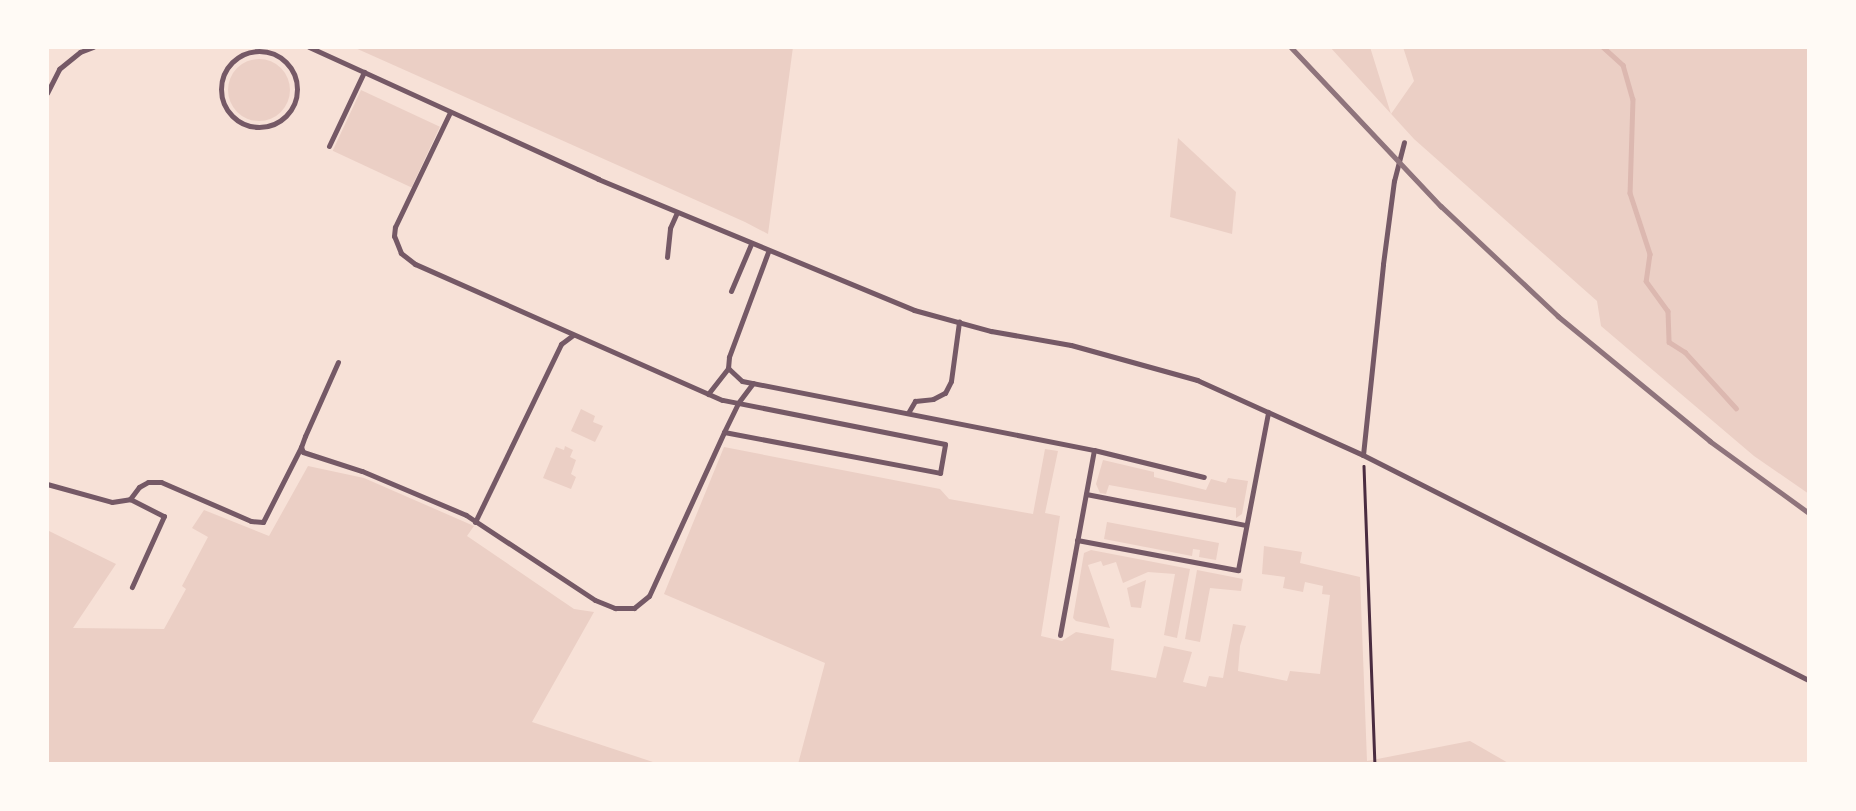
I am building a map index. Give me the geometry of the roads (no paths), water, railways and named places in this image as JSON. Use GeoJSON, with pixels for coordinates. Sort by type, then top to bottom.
{"type":"FeatureCollection","features":[{"type":"Feature","properties":{"kind":"street"},"geometry":{"type":"LineString","coordinates":[[47,93],[59,69],[80,52],[93,47]]}},
{"type":"Feature","properties":{"kind":"street"},"geometry":{"type":"LineString","coordinates":[[309,47],[768,252],[914,310],[1071,345],[1197,380],[1363,455],[1809,680]]}},
{"type":"Feature","properties":{"kind":"street"},"geometry":{"type":"LineString","coordinates":[[274,50],[284,59],[297,80],[295,104],[278,123],[254,127],[242,123],[225,105],[221,93],[227,68],[247,53],[274,50]]}},
{"type":"Feature","properties":{"kind":"street"},"geometry":{"type":"LineString","coordinates":[[329,146],[364,72]]}},
{"type":"Feature","properties":{"kind":"street"},"geometry":{"type":"LineString","coordinates":[[450,112],[395,227],[394,236],[401,253],[415,264],[708,394],[738,403],[945,444],[940,473],[724,432]]}},
{"type":"Feature","properties":{"kind":"street"},"geometry":{"type":"LineString","coordinates":[[1363,455],[1383,264],[1394,181],[1404,142]]}},
{"type":"Feature","properties":{"kind":"street"},"geometry":{"type":"LineString","coordinates":[[667,257],[670,228],[677,212]]}},
{"type":"Feature","properties":{"kind":"street"},"geometry":{"type":"LineString","coordinates":[[731,291],[751,244]]}},
{"type":"Feature","properties":{"kind":"street"},"geometry":{"type":"LineString","coordinates":[[708,394],[728,368],[729,357],[768,252]]}},
{"type":"Feature","properties":{"kind":"street"},"geometry":{"type":"LineString","coordinates":[[908,413],[915,401],[945,393],[951,380],[959,322]]}},
{"type":"Feature","properties":{"kind":"street"},"geometry":{"type":"LineString","coordinates":[[475,522],[561,344],[573,335]]}},
{"type":"Feature","properties":{"kind":"street"},"geometry":{"type":"LineString","coordinates":[[130,499],[139,487],[148,482],[161,482],[251,521],[262,522],[301,447],[338,362]]}},
{"type":"Feature","properties":{"kind":"street"},"geometry":{"type":"LineString","coordinates":[[728,368],[734,377],[753,383],[1094,450],[1204,477]]}},
{"type":"Feature","properties":{"kind":"street"},"geometry":{"type":"LineString","coordinates":[[301,447],[309,456],[362,471],[475,522],[595,600],[615,608],[634,608],[649,596],[738,403],[753,383]]}},
{"type":"Feature","properties":{"kind":"street"},"geometry":{"type":"LineString","coordinates":[[1077,540],[1238,570],[1268,412]]}},
{"type":"Feature","properties":{"kind":"street"},"geometry":{"type":"LineString","coordinates":[[1060,635],[1094,450]]}},
{"type":"Feature","properties":{"kind":"street"},"geometry":{"type":"LineString","coordinates":[[47,484],[112,502],[130,499],[164,516],[132,587]]}},
{"type":"Feature","properties":{"kind":"street"},"geometry":{"type":"LineString","coordinates":[[1086,494],[1246,525]]}},
{"type":"Feature","properties":{"kind":"waterway"},"geometry":{"type":"LineString","coordinates":[[1603,47],[1623,65],[1633,99],[1630,193],[1650,254],[1646,281],[1668,311],[1669,342],[1685,352],[1736,408]]}},
{"type":"Feature","properties":{"kind":"railway"},"geometry":{"type":"LineString","coordinates":[[1291,47],[1441,206],[1558,316],[1710,441],[1809,513]]}}]}
